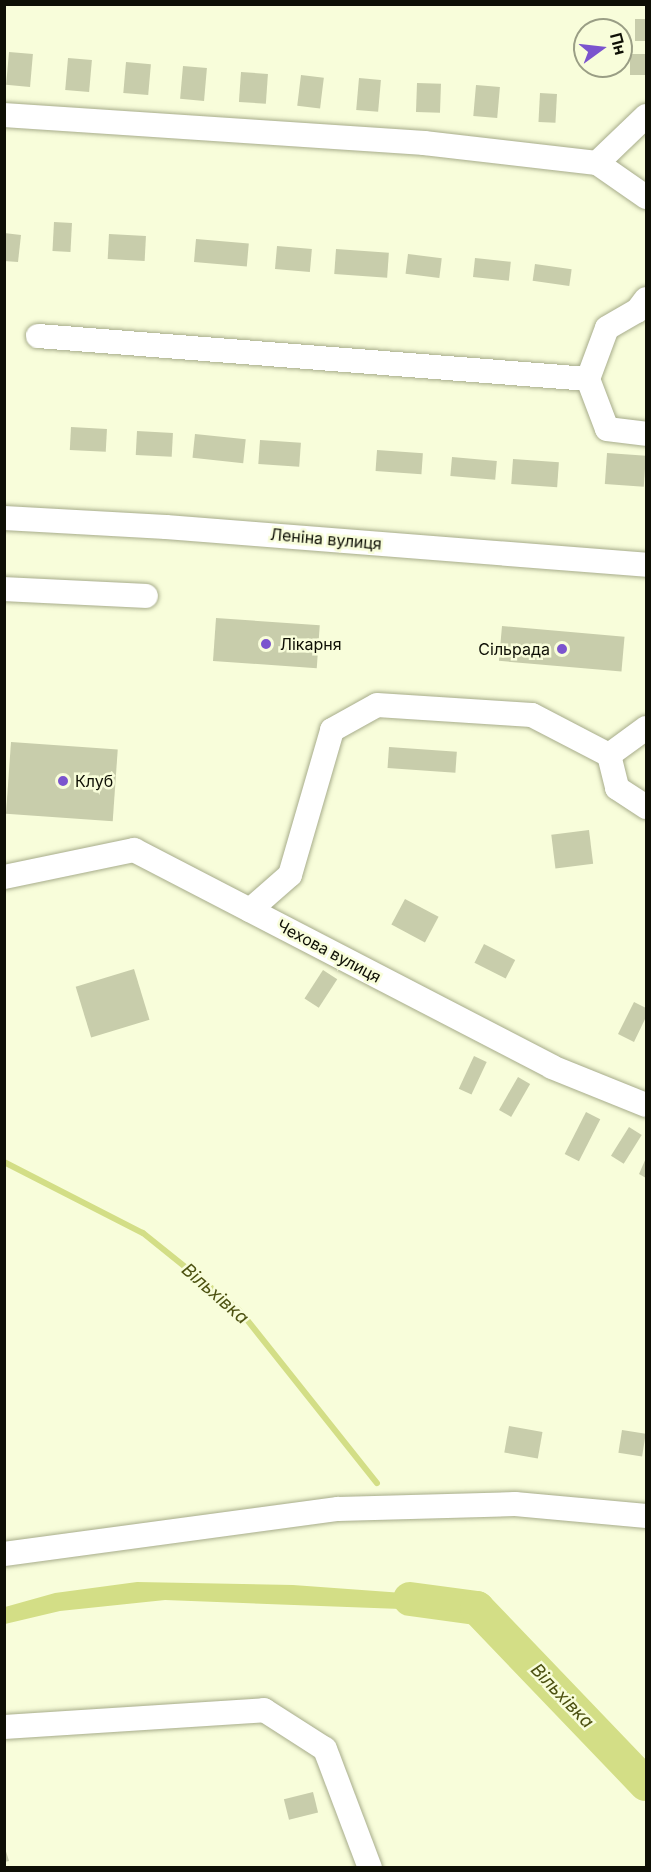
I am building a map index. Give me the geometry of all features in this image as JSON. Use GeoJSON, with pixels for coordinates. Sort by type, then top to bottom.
{"type":"FeatureCollection","features":[{"type":"Feature","properties":{"kind":"street"},"geometry":{"type":"LineString","coordinates":[[4,115],[424,143],[597,163],[646,197]]}},
{"type":"Feature","properties":{"kind":"street"},"geometry":{"type":"LineString","coordinates":[[597,163],[646,116]]}},
{"type":"Feature","properties":{"kind":"street"},"geometry":{"type":"LineString","coordinates":[[646,299],[637,311],[607,328],[588,379],[607,429],[646,434]]}},
{"type":"Feature","properties":{"kind":"street"},"geometry":{"type":"LineString","coordinates":[[38,336],[588,379]]}},
{"type":"Feature","properties":{"kind":"street","name":"Леніна вулиця"},"geometry":{"type":"LineString","coordinates":[[4,518],[166,526],[646,565]]}},
{"type":"Feature","properties":{"kind":"street"},"geometry":{"type":"LineString","coordinates":[[4,589],[146,596]]}},
{"type":"Feature","properties":{"kind":"street"},"geometry":{"type":"LineString","coordinates":[[250,910],[290,875],[332,730],[376,705],[532,715],[609,755],[617,788],[646,807]]}},
{"type":"Feature","properties":{"kind":"street"},"geometry":{"type":"LineString","coordinates":[[609,755],[646,728]]}},
{"type":"Feature","properties":{"kind":"street","name":"Чехова вулиця"},"geometry":{"type":"LineString","coordinates":[[4,877],[134,849],[552,1067],[646,1105]]}},
{"type":"Feature","properties":{"kind":"street"},"geometry":{"type":"LineString","coordinates":[[4,1554],[338,1509],[515,1504],[646,1516]]}},
{"type":"Feature","properties":{"kind":"street"},"geometry":{"type":"LineString","coordinates":[[4,1727],[264,1710],[325,1749],[370,1868]]}},
{"type":"Feature","properties":{"kind":"shaded area"},"geometry":{"type":"Polygon","coordinates":[[[137,1582],[293,1585],[458,1597],[454,1611],[165,1600],[60,1611],[5,1624],[5,1607],[55,1593],[137,1582]]]}},
{"type":"Feature","properties":{"kind":"building"},"geometry":{"type":"Polygon","coordinates":[[[635,19],[646,19],[646,41],[635,41],[635,19]]]}},
{"type":"Feature","properties":{"kind":"building"},"geometry":{"type":"Polygon","coordinates":[[[9,52],[33,54],[30,87],[6,85],[9,52]]]}},
{"type":"Feature","properties":{"kind":"building"},"geometry":{"type":"Polygon","coordinates":[[[633,54],[646,54],[646,75],[633,75],[633,54]]]}},
{"type":"Feature","properties":{"kind":"building"},"geometry":{"type":"Polygon","coordinates":[[[68,58],[92,60],[89,92],[65,90],[68,58]]]}},
{"type":"Feature","properties":{"kind":"building"},"geometry":{"type":"Polygon","coordinates":[[[126,62],[151,64],[148,95],[123,93],[126,62]]]}},
{"type":"Feature","properties":{"kind":"building"},"geometry":{"type":"Polygon","coordinates":[[[183,66],[207,68],[204,101],[180,99],[183,66]]]}},
{"type":"Feature","properties":{"kind":"building"},"geometry":{"type":"Polygon","coordinates":[[[241,72],[268,74],[266,104],[239,102],[241,72]]]}},
{"type":"Feature","properties":{"kind":"building"},"geometry":{"type":"Polygon","coordinates":[[[301,75],[324,78],[320,109],[297,106],[301,75]]]}},
{"type":"Feature","properties":{"kind":"building"},"geometry":{"type":"Polygon","coordinates":[[[359,78],[381,80],[378,112],[356,110],[359,78]]]}},
{"type":"Feature","properties":{"kind":"building"},"geometry":{"type":"Polygon","coordinates":[[[417,83],[441,84],[440,113],[416,112],[417,83]]]}},
{"type":"Feature","properties":{"kind":"building"},"geometry":{"type":"Polygon","coordinates":[[[476,85],[500,87],[497,118],[473,116],[476,85]]]}},
{"type":"Feature","properties":{"kind":"building"},"geometry":{"type":"Polygon","coordinates":[[[540,93],[557,94],[555,123],[538,122],[540,93]]]}},
{"type":"Feature","properties":{"kind":"building"},"geometry":{"type":"Polygon","coordinates":[[[54,222],[72,223],[70,252],[52,251],[54,222]]]}},
{"type":"Feature","properties":{"kind":"building"},"geometry":{"type":"Polygon","coordinates":[[[4,233],[21,235],[18,262],[4,261],[4,233]]]}},
{"type":"Feature","properties":{"kind":"building"},"geometry":{"type":"Polygon","coordinates":[[[109,234],[146,236],[145,261],[108,259],[109,234]]]}},
{"type":"Feature","properties":{"kind":"building"},"geometry":{"type":"Polygon","coordinates":[[[196,239],[249,244],[247,267],[194,262],[196,239]]]}},
{"type":"Feature","properties":{"kind":"building"},"geometry":{"type":"Polygon","coordinates":[[[277,246],[312,249],[310,272],[275,269],[277,246]]]}},
{"type":"Feature","properties":{"kind":"building"},"geometry":{"type":"Polygon","coordinates":[[[336,249],[389,253],[387,278],[334,274],[336,249]]]}},
{"type":"Feature","properties":{"kind":"building"},"geometry":{"type":"Polygon","coordinates":[[[408,254],[442,258],[439,278],[406,274],[408,254]]]}},
{"type":"Feature","properties":{"kind":"building"},"geometry":{"type":"Polygon","coordinates":[[[475,258],[511,262],[509,281],[473,277],[475,258]]]}},
{"type":"Feature","properties":{"kind":"building"},"geometry":{"type":"Polygon","coordinates":[[[535,264],[572,269],[569,286],[533,281],[535,264]]]}},
{"type":"Feature","properties":{"kind":"building"},"geometry":{"type":"Polygon","coordinates":[[[71,427],[107,429],[106,452],[70,450],[71,427]]]}},
{"type":"Feature","properties":{"kind":"building"},"geometry":{"type":"Polygon","coordinates":[[[137,431],[173,433],[172,457],[136,455],[137,431]]]}},
{"type":"Feature","properties":{"kind":"building"},"geometry":{"type":"Polygon","coordinates":[[[195,434],[246,439],[243,463],[192,458],[195,434]]]}},
{"type":"Feature","properties":{"kind":"building"},"geometry":{"type":"Polygon","coordinates":[[[260,440],[301,443],[299,467],[258,464],[260,440]]]}},
{"type":"Feature","properties":{"kind":"building"},"geometry":{"type":"Polygon","coordinates":[[[377,450],[423,453],[421,474],[376,471],[377,450]]]}},
{"type":"Feature","properties":{"kind":"building"},"geometry":{"type":"Polygon","coordinates":[[[607,453],[646,456],[644,487],[605,484],[607,453]]]}},
{"type":"Feature","properties":{"kind":"building"},"geometry":{"type":"Polygon","coordinates":[[[452,457],[497,461],[495,480],[450,476],[452,457]]]}},
{"type":"Feature","properties":{"kind":"building"},"geometry":{"type":"Polygon","coordinates":[[[513,459],[559,462],[557,487],[511,484],[513,459]]]}},
{"type":"Feature","properties":{"kind":"building","name":"Лікарня"},"geometry":{"type":"Polygon","coordinates":[[[216,618],[320,625],[317,668],[213,661],[216,618]]]}},
{"type":"Feature","properties":{"kind":"building","name":"Сільрада"},"geometry":{"type":"Polygon","coordinates":[[[502,626],[625,637],[621,672],[499,661],[502,626]]]}},
{"type":"Feature","properties":{"kind":"building","name":"Клуб"},"geometry":{"type":"Polygon","coordinates":[[[11,742],[118,749],[113,821],[6,814],[11,742]]]}},
{"type":"Feature","properties":{"kind":"building"},"geometry":{"type":"Polygon","coordinates":[[[389,747],[457,752],[455,773],[388,768],[389,747]]]}},
{"type":"Feature","properties":{"kind":"building"},"geometry":{"type":"Polygon","coordinates":[[[589,830],[593,864],[555,868],[551,835],[589,830]]]}},
{"type":"Feature","properties":{"kind":"building"},"geometry":{"type":"Polygon","coordinates":[[[405,899],[439,917],[425,942],[391,925],[405,899]]]}},
{"type":"Feature","properties":{"kind":"building"},"geometry":{"type":"Polygon","coordinates":[[[484,944],[515,960],[506,979],[474,963],[484,944]]]}},
{"type":"Feature","properties":{"kind":"building"},"geometry":{"type":"Polygon","coordinates":[[[134,969],[149,1020],[91,1038],[76,987],[134,969]]]}},
{"type":"Feature","properties":{"kind":"building"},"geometry":{"type":"Polygon","coordinates":[[[323,970],[337,979],[319,1008],[304,999],[323,970]]]}},
{"type":"Feature","properties":{"kind":"building"},"geometry":{"type":"Polygon","coordinates":[[[634,1002],[646,1008],[646,1017],[634,1042],[618,1034],[634,1002]]]}},
{"type":"Feature","properties":{"kind":"building"},"geometry":{"type":"Polygon","coordinates":[[[474,1056],[487,1062],[471,1095],[459,1089],[474,1056]]]}},
{"type":"Feature","properties":{"kind":"building"},"geometry":{"type":"Polygon","coordinates":[[[518,1077],[530,1084],[511,1117],[499,1110],[518,1077]]]}},
{"type":"Feature","properties":{"kind":"building"},"geometry":{"type":"Polygon","coordinates":[[[586,1112],[600,1119],[579,1161],[565,1154],[586,1112]]]}},
{"type":"Feature","properties":{"kind":"building"},"geometry":{"type":"Polygon","coordinates":[[[629,1127],[642,1135],[624,1164],[611,1156],[629,1127]]]}},
{"type":"Feature","properties":{"kind":"building"},"geometry":{"type":"Polygon","coordinates":[[[646,1158],[646,1178],[639,1174],[646,1158]]]}},
{"type":"Feature","properties":{"kind":"building"},"geometry":{"type":"Polygon","coordinates":[[[509,1426],[542,1432],[538,1458],[504,1453],[509,1426]]]}},
{"type":"Feature","properties":{"kind":"building"},"geometry":{"type":"Polygon","coordinates":[[[622,1430],[646,1434],[642,1456],[618,1453],[622,1430]]]}},
{"type":"Feature","properties":{"kind":"building"},"geometry":{"type":"Polygon","coordinates":[[[313,1792],[318,1812],[289,1820],[284,1799],[313,1792]]]}},
{"type":"Feature","properties":{"kind":"building"},"geometry":{"type":"Polygon","coordinates":[[[4,1845],[9,1861],[4,1862],[4,1845]]]}},
{"type":"Feature","properties":{"kind":"waterway","name":"Вільхівка"},"geometry":{"type":"LineString","coordinates":[[4,1162],[143,1233],[240,1311],[377,1483]]}},
{"type":"Feature","properties":{"kind":"waterway","name":"Вільхівка"},"geometry":{"type":"LineString","coordinates":[[410,1599],[477,1608],[646,1784]]}},
{"type":"Feature","properties":{"kind":"place","name":"Лікарня"},"geometry":{"type":"Point","coordinates":[266,644]}},
{"type":"Feature","properties":{"kind":"place","name":"Сільрада"},"geometry":{"type":"Point","coordinates":[562,649]}},
{"type":"Feature","properties":{"kind":"place","name":"Клуб"},"geometry":{"type":"Point","coordinates":[63,781]}}]}
